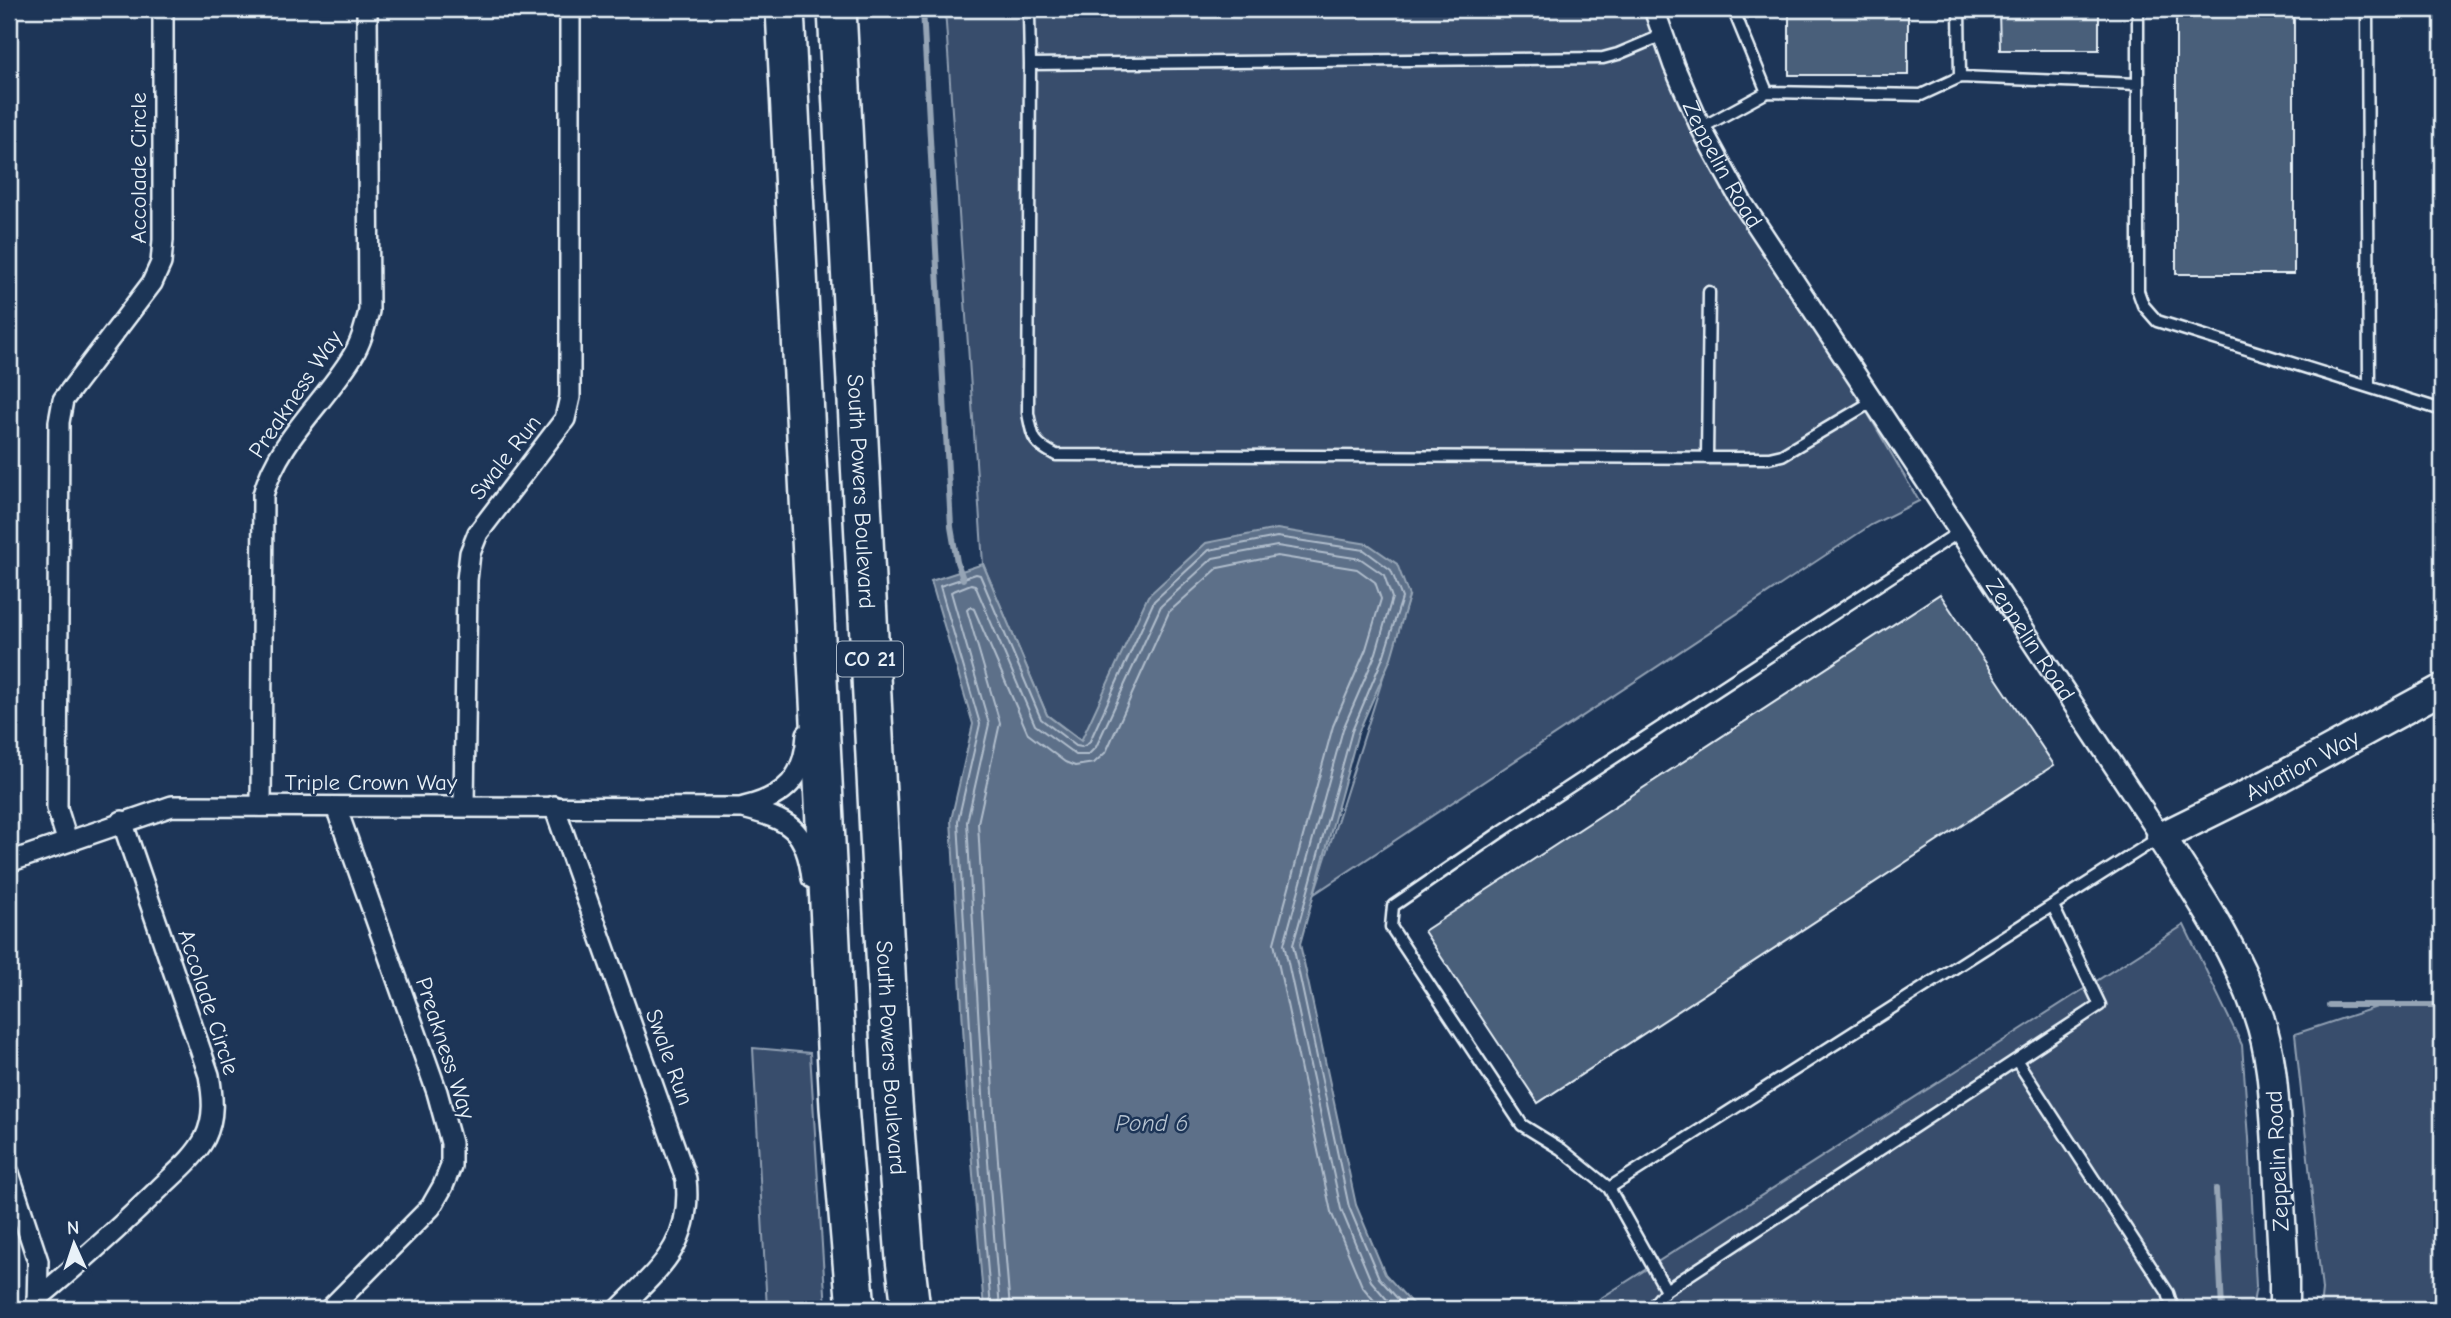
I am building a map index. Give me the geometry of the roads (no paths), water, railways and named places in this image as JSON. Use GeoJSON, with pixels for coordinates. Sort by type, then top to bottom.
{"type":"FeatureCollection","features":[{"type":"Feature","properties":{"kind":"highway","name":"CO 21"},"geometry":{"type":"LineString","coordinates":[[785,9],[838,1076],[856,1309]]}},
{"type":"Feature","properties":{"kind":"highway","name":"South Powers Boulevard"},"geometry":{"type":"LineString","coordinates":[[838,9],[892,1089],[911,1309]]}},
{"type":"Feature","properties":{"kind":"street","name":"Accolade Circle"},"geometry":{"type":"LineString","coordinates":[[67,840],[57,808],[59,422],[63,400],[152,283],[161,263],[163,9]]}},
{"type":"Feature","properties":{"kind":"street","name":"Preakness Way"},"geometry":{"type":"LineString","coordinates":[[261,806],[263,495],[278,455],[353,356],[363,335],[369,311],[367,9]]}},
{"type":"Feature","properties":{"kind":"street","name":"Swale Run"},"geometry":{"type":"LineString","coordinates":[[464,806],[467,580],[470,553],[478,533],[492,513],[565,419],[570,397],[570,9]]}},
{"type":"Feature","properties":{"kind":"street","name":"Zeppelin Road"},"geometry":{"type":"LineString","coordinates":[[1654,9],[1701,128],[1741,201],[2216,920],[2233,951],[2259,1014],[2268,1048],[2273,1086],[2284,1309]]}},
{"type":"Feature","properties":{"kind":"street","name":"Triple Crown Way"},"geometry":{"type":"LineString","coordinates":[[743,808],[768,802],[786,789],[798,773],[806,752],[813,548]]}},
{"type":"Feature","properties":{"kind":"street","name":"Aviation Way"},"geometry":{"type":"LineString","coordinates":[[2161,837],[2268,784],[2442,689]]}},
{"type":"Feature","properties":{"kind":"street","name":"Triple Crown Way"},"geometry":{"type":"LineString","coordinates":[[9,862],[121,821],[172,806],[743,808],[770,815],[789,825],[801,838],[809,855],[838,1076]]}},
{"type":"Feature","properties":{"kind":"street","name":"Swale Run"},"geometry":{"type":"LineString","coordinates":[[554,806],[686,1179],[689,1202],[685,1225],[675,1248],[659,1269],[619,1309]]}},
{"type":"Feature","properties":{"kind":"street","name":"Preakness Way"},"geometry":{"type":"LineString","coordinates":[[330,1309],[430,1207],[451,1166],[451,1143],[437,1092],[336,807]]}},
{"type":"Feature","properties":{"kind":"street","name":"Accolade Circle"},"geometry":{"type":"LineString","coordinates":[[37,1304],[112,1236],[194,1155],[205,1138],[212,1118],[213,1097],[209,1075],[121,821]]}},
{"type":"Feature","properties":{"kind":"street"},"geometry":{"type":"LineString","coordinates":[[9,1173],[38,1261],[37,1304]]}},
{"type":"Feature","properties":{"kind":"lane"},"geometry":{"type":"LineString","coordinates":[[1026,9],[1029,13],[1030,64],[1028,413],[1032,434],[1040,447],[1056,456],[1769,458],[1782,455],[1873,401]]}},
{"type":"Feature","properties":{"kind":"lane"},"geometry":{"type":"LineString","coordinates":[[1733,9],[1767,92]]}},
{"type":"Feature","properties":{"kind":"lane"},"geometry":{"type":"LineString","coordinates":[[1959,9],[1960,77]]}},
{"type":"Feature","properties":{"kind":"lane"},"geometry":{"type":"LineString","coordinates":[[2138,9],[2138,291],[2143,305],[2157,321],[2442,410]]}},
{"type":"Feature","properties":{"kind":"lane"},"geometry":{"type":"LineString","coordinates":[[2367,9],[2369,387]]}},
{"type":"Feature","properties":{"kind":"lane"},"geometry":{"type":"LineString","coordinates":[[1030,64],[1603,58],[1663,35]]}},
{"type":"Feature","properties":{"kind":"lane"},"geometry":{"type":"LineString","coordinates":[[1701,128],[1767,92],[1922,95],[1960,77],[2138,83]]}},
{"type":"Feature","properties":{"kind":"lane"},"geometry":{"type":"LineString","coordinates":[[1707,458],[1709,292]]}},
{"type":"Feature","properties":{"kind":"lane"},"geometry":{"type":"LineString","coordinates":[[1666,1290],[1609,1188],[1561,1149],[1522,1125],[1391,927],[1393,906],[1502,831],[1959,532]]}},
{"type":"Feature","properties":{"kind":"lane"},"geometry":{"type":"LineString","coordinates":[[1609,1188],[2161,837]]}},
{"type":"Feature","properties":{"kind":"lane"},"geometry":{"type":"LineString","coordinates":[[1650,1309],[1666,1290],[2100,1005],[2053,906]]}},
{"type":"Feature","properties":{"kind":"lane"},"geometry":{"type":"LineString","coordinates":[[2017,1061],[2168,1293],[2173,1309]]}},
{"type":"Feature","properties":{"kind":"water","name":"Pond 6"},"geometry":{"type":"Polygon","coordinates":[[[1277,529],[1368,544],[1397,564],[1409,596],[1391,658],[1358,733],[1300,944],[1356,1205],[1385,1274],[1417,1309],[984,1309],[968,1113],[951,820],[973,724],[931,581],[983,564],[1047,715],[1081,741],[1148,596],[1206,543],[1277,529]]]}},
{"type":"Feature","properties":{"kind":"waterway"},"geometry":{"type":"LineString","coordinates":[[923,9],[951,527],[963,579]]}},
{"type":"Feature","properties":{"kind":"waterway"},"geometry":{"type":"LineString","coordinates":[[2329,1005],[2442,1005]]}},
{"type":"Feature","properties":{"kind":"waterway"},"geometry":{"type":"LineString","coordinates":[[2216,1189],[2222,1309]]}}]}
